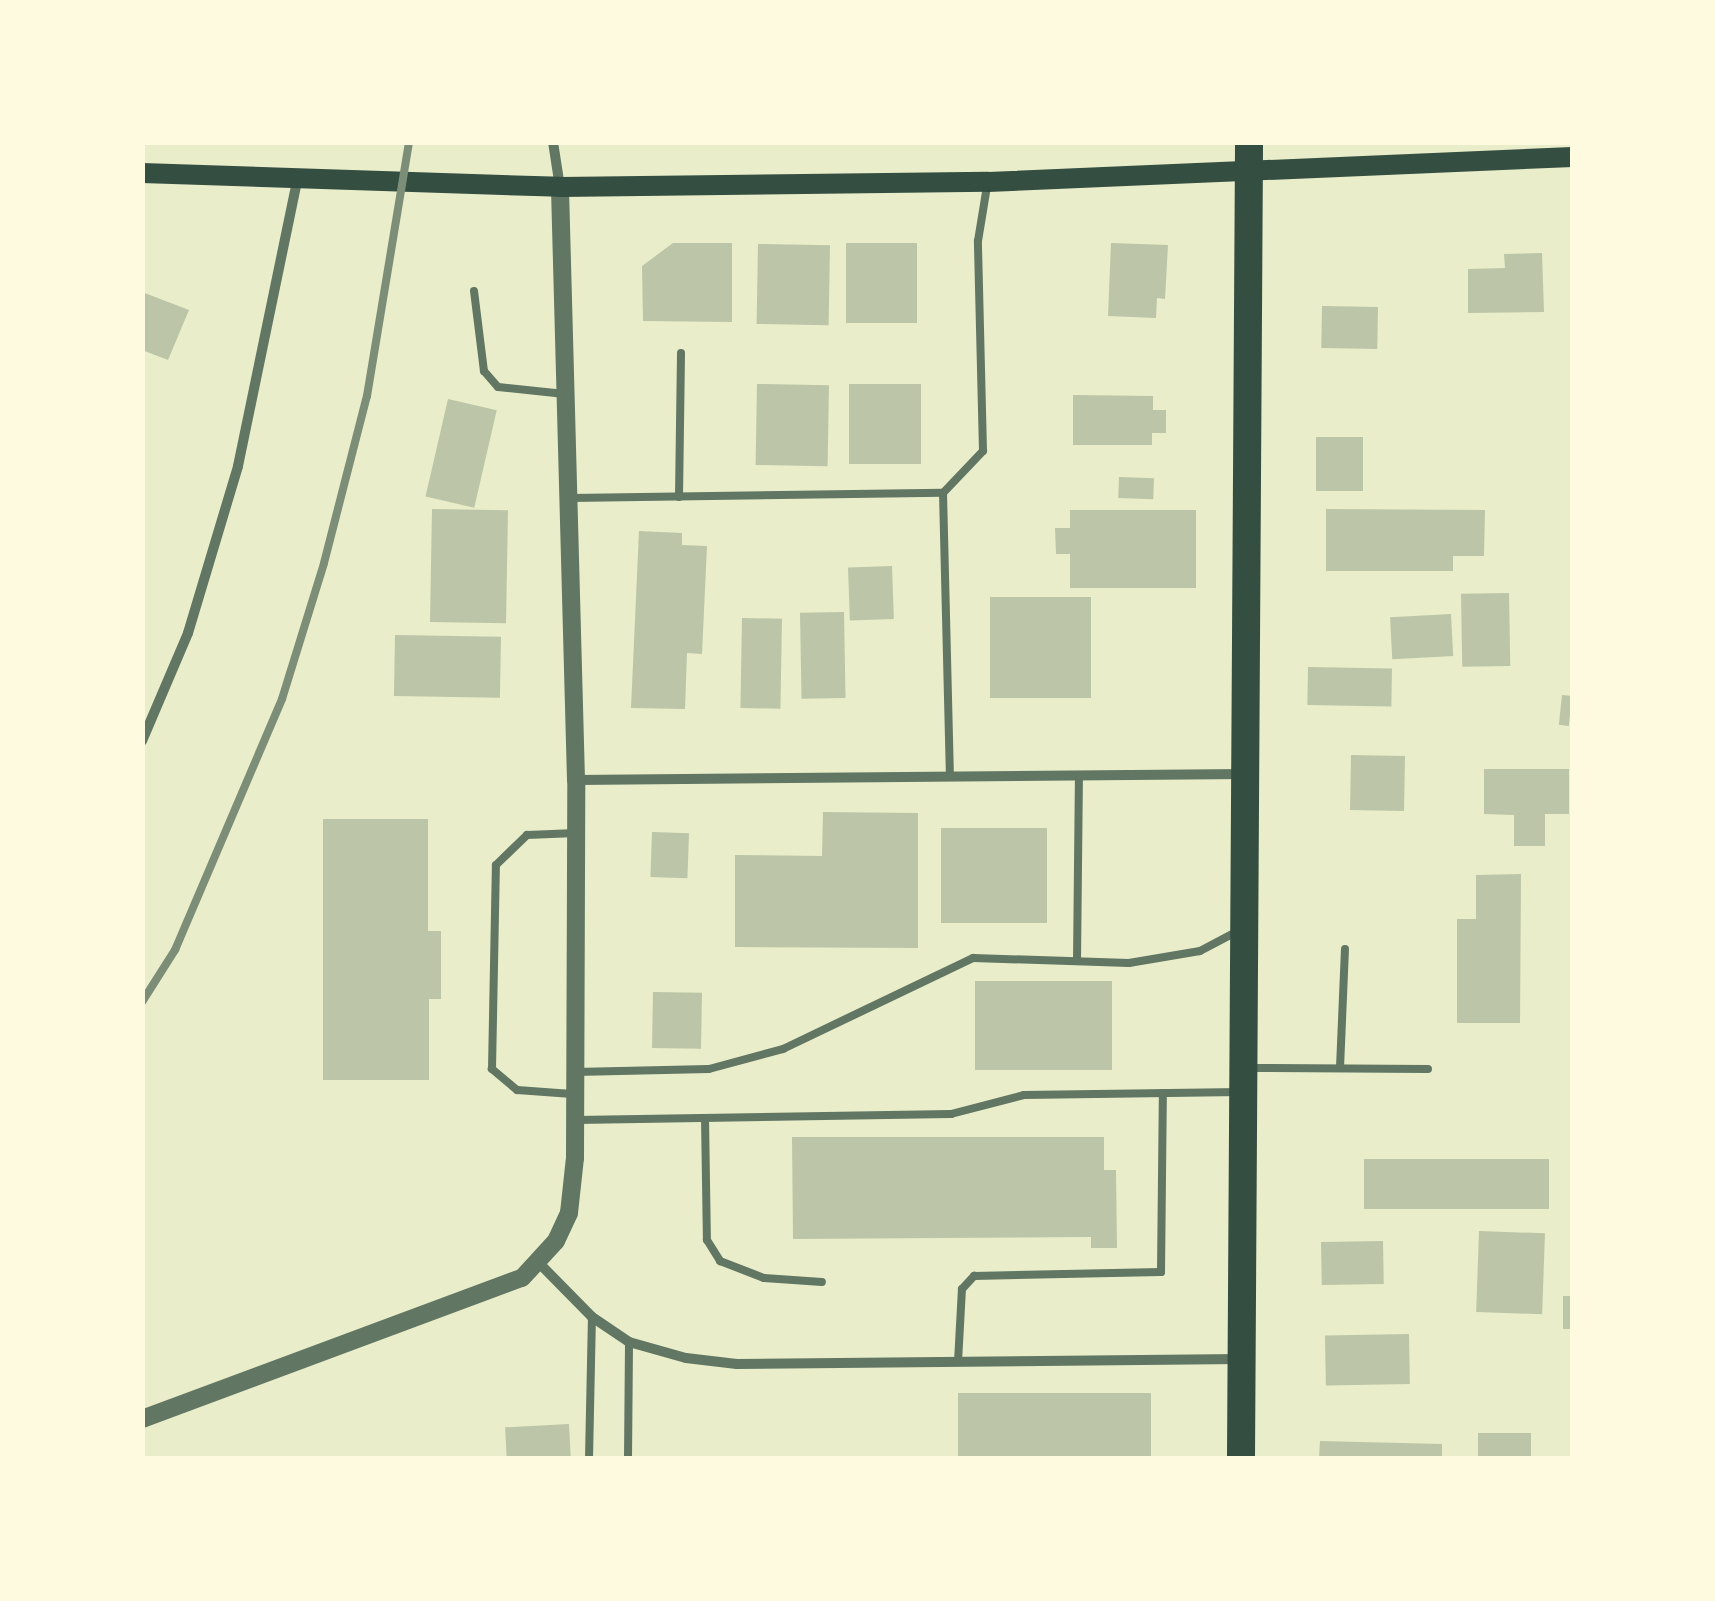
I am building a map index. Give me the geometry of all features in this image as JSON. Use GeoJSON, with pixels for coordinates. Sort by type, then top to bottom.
{"type":"FeatureCollection","features":[{"type":"Feature","properties":{"kind":"highway"},"geometry":{"type":"LineString","coordinates":[[1240,1458],[1249,142]]}},
{"type":"Feature","properties":{"kind":"main road"},"geometry":{"type":"LineString","coordinates":[[142,173],[560,186],[988,182],[1572,157]]}},
{"type":"Feature","properties":{"kind":"street"},"geometry":{"type":"LineString","coordinates":[[142,1419],[522,1278],[540,1264],[569,1213],[576,1072],[576,780],[560,186],[553,142]]}},
{"type":"Feature","properties":{"kind":"street"},"geometry":{"type":"LineString","coordinates":[[142,742],[188,632],[238,466],[298,176]]}},
{"type":"Feature","properties":{"kind":"street"},"geometry":{"type":"LineString","coordinates":[[576,780],[1247,774]]}},
{"type":"Feature","properties":{"kind":"street"},"geometry":{"type":"LineString","coordinates":[[540,1264],[592,1316],[629,1342],[737,1364],[1242,1359]]}},
{"type":"Feature","properties":{"kind":"lane"},"geometry":{"type":"LineString","coordinates":[[950,776],[943,494],[983,451],[978,241],[988,182]]}},
{"type":"Feature","properties":{"kind":"lane"},"geometry":{"type":"LineString","coordinates":[[474,291],[484,372],[498,387],[565,394]]}},
{"type":"Feature","properties":{"kind":"lane"},"geometry":{"type":"LineString","coordinates":[[680,496],[681,352]]}},
{"type":"Feature","properties":{"kind":"lane"},"geometry":{"type":"LineString","coordinates":[[567,498],[943,494]]}},
{"type":"Feature","properties":{"kind":"lane"},"geometry":{"type":"LineString","coordinates":[[1076,962],[1079,775]]}},
{"type":"Feature","properties":{"kind":"lane"},"geometry":{"type":"LineString","coordinates":[[575,1094],[517,1090],[492,1070],[496,865],[528,834],[576,833]]}},
{"type":"Feature","properties":{"kind":"lane"},"geometry":{"type":"LineString","coordinates":[[576,1072],[709,1069],[782,1049],[973,958],[1129,963],[1200,951],[1246,927]]}},
{"type":"Feature","properties":{"kind":"lane"},"geometry":{"type":"LineString","coordinates":[[1340,1068],[1345,949]]}},
{"type":"Feature","properties":{"kind":"lane"},"geometry":{"type":"LineString","coordinates":[[575,1120],[950,1114],[1024,1094],[1163,1093],[1340,1068],[1428,1069]]}},
{"type":"Feature","properties":{"kind":"lane"},"geometry":{"type":"LineString","coordinates":[[958,1362],[962,1289],[974,1276],[1161,1272],[1163,1093]]}},
{"type":"Feature","properties":{"kind":"lane"},"geometry":{"type":"LineString","coordinates":[[705,1118],[707,1240],[720,1261],[764,1278],[822,1282]]}},
{"type":"Feature","properties":{"kind":"lane"},"geometry":{"type":"LineString","coordinates":[[589,1458],[592,1316]]}},
{"type":"Feature","properties":{"kind":"lane"},"geometry":{"type":"LineString","coordinates":[[628,1458],[629,1342]]}},
{"type":"Feature","properties":{"kind":"building"},"geometry":{"type":"Polygon","coordinates":[[[673,243],[732,243],[732,322],[643,321],[642,266],[673,243]]]}},
{"type":"Feature","properties":{"kind":"building"},"geometry":{"type":"Polygon","coordinates":[[[846,243],[917,243],[917,323],[846,323],[846,243]]]}},
{"type":"Feature","properties":{"kind":"building"},"geometry":{"type":"Polygon","coordinates":[[[1111,243],[1168,245],[1165,299],[1157,298],[1156,318],[1108,316],[1111,243]]]}},
{"type":"Feature","properties":{"kind":"building"},"geometry":{"type":"Polygon","coordinates":[[[758,244],[830,245],[829,325],[757,324],[758,244]]]}},
{"type":"Feature","properties":{"kind":"building"},"geometry":{"type":"Polygon","coordinates":[[[1542,253],[1544,312],[1468,313],[1468,269],[1505,268],[1504,254],[1542,253]]]}},
{"type":"Feature","properties":{"kind":"building"},"geometry":{"type":"Polygon","coordinates":[[[142,292],[189,310],[168,360],[142,350],[142,292]]]}},
{"type":"Feature","properties":{"kind":"building"},"geometry":{"type":"Polygon","coordinates":[[[1322,306],[1378,307],[1377,349],[1321,348],[1322,306]]]}},
{"type":"Feature","properties":{"kind":"building"},"geometry":{"type":"Polygon","coordinates":[[[757,384],[829,385],[828,466],[756,465],[757,384]]]}},
{"type":"Feature","properties":{"kind":"building"},"geometry":{"type":"Polygon","coordinates":[[[849,384],[921,384],[921,464],[849,464],[849,384]]]}},
{"type":"Feature","properties":{"kind":"building"},"geometry":{"type":"Polygon","coordinates":[[[1073,395],[1153,396],[1153,410],[1166,410],[1166,433],[1152,433],[1152,445],[1073,445],[1073,395]]]}},
{"type":"Feature","properties":{"kind":"building"},"geometry":{"type":"Polygon","coordinates":[[[448,399],[497,410],[474,508],[426,496],[448,399]]]}},
{"type":"Feature","properties":{"kind":"building"},"geometry":{"type":"Polygon","coordinates":[[[1316,437],[1363,437],[1363,491],[1316,491],[1316,437]]]}},
{"type":"Feature","properties":{"kind":"building"},"geometry":{"type":"Polygon","coordinates":[[[1119,477],[1154,478],[1153,499],[1118,498],[1119,477]]]}},
{"type":"Feature","properties":{"kind":"building"},"geometry":{"type":"Polygon","coordinates":[[[432,509],[508,510],[506,623],[430,622],[432,509]]]}},
{"type":"Feature","properties":{"kind":"building"},"geometry":{"type":"Polygon","coordinates":[[[1326,509],[1485,510],[1484,556],[1453,556],[1453,571],[1326,571],[1326,509]]]}},
{"type":"Feature","properties":{"kind":"building"},"geometry":{"type":"Polygon","coordinates":[[[1070,510],[1196,510],[1196,588],[1070,588],[1070,554],[1056,554],[1055,528],[1070,528],[1070,510]]]}},
{"type":"Feature","properties":{"kind":"building"},"geometry":{"type":"Polygon","coordinates":[[[639,531],[682,533],[682,545],[707,546],[702,654],[687,653],[685,709],[631,708],[639,531]]]}},
{"type":"Feature","properties":{"kind":"building"},"geometry":{"type":"Polygon","coordinates":[[[892,566],[894,619],[850,621],[848,568],[892,566]]]}},
{"type":"Feature","properties":{"kind":"building"},"geometry":{"type":"Polygon","coordinates":[[[1509,593],[1510,666],[1462,667],[1461,594],[1509,593]]]}},
{"type":"Feature","properties":{"kind":"building"},"geometry":{"type":"Polygon","coordinates":[[[990,597],[1091,597],[1091,698],[990,698],[990,597]]]}},
{"type":"Feature","properties":{"kind":"building"},"geometry":{"type":"Polygon","coordinates":[[[844,612],[846,698],[802,699],[800,613],[844,612]]]}},
{"type":"Feature","properties":{"kind":"building"},"geometry":{"type":"Polygon","coordinates":[[[1451,614],[1453,656],[1392,659],[1390,617],[1451,614]]]}},
{"type":"Feature","properties":{"kind":"building"},"geometry":{"type":"Polygon","coordinates":[[[742,618],[782,619],[780,709],[740,708],[742,618]]]}},
{"type":"Feature","properties":{"kind":"building"},"geometry":{"type":"Polygon","coordinates":[[[395,635],[501,637],[500,698],[394,696],[395,635]]]}},
{"type":"Feature","properties":{"kind":"building"},"geometry":{"type":"Polygon","coordinates":[[[1308,667],[1392,668],[1391,706],[1307,705],[1308,667]]]}},
{"type":"Feature","properties":{"kind":"building"},"geometry":{"type":"Polygon","coordinates":[[[1562,695],[1572,696],[1569,726],[1559,725],[1562,695]]]}},
{"type":"Feature","properties":{"kind":"building"},"geometry":{"type":"Polygon","coordinates":[[[1351,755],[1405,756],[1404,811],[1350,810],[1351,755]]]}},
{"type":"Feature","properties":{"kind":"building"},"geometry":{"type":"Polygon","coordinates":[[[1484,769],[1569,769],[1569,814],[1545,814],[1545,846],[1514,846],[1514,815],[1484,814],[1484,769]]]}},
{"type":"Feature","properties":{"kind":"building"},"geometry":{"type":"Polygon","coordinates":[[[823,812],[918,813],[918,948],[735,947],[735,855],[822,856],[823,812]]]}},
{"type":"Feature","properties":{"kind":"building"},"geometry":{"type":"Polygon","coordinates":[[[323,819],[428,819],[428,931],[441,931],[441,999],[429,999],[429,1080],[323,1080],[323,819]]]}},
{"type":"Feature","properties":{"kind":"building"},"geometry":{"type":"Polygon","coordinates":[[[941,828],[1047,828],[1047,923],[941,923],[941,828]]]}},
{"type":"Feature","properties":{"kind":"building"},"geometry":{"type":"Polygon","coordinates":[[[652,832],[689,833],[687,878],[650,877],[652,832]]]}},
{"type":"Feature","properties":{"kind":"building"},"geometry":{"type":"Polygon","coordinates":[[[1521,874],[1520,1023],[1457,1023],[1457,919],[1476,919],[1476,875],[1521,874]]]}},
{"type":"Feature","properties":{"kind":"building"},"geometry":{"type":"Polygon","coordinates":[[[975,981],[1112,981],[1112,1070],[975,1070],[975,981]]]}},
{"type":"Feature","properties":{"kind":"building"},"geometry":{"type":"Polygon","coordinates":[[[653,992],[702,993],[701,1049],[652,1048],[653,992]]]}},
{"type":"Feature","properties":{"kind":"building"},"geometry":{"type":"Polygon","coordinates":[[[792,1137],[1104,1137],[1104,1170],[1116,1170],[1117,1248],[1091,1248],[1091,1237],[793,1239],[792,1137]]]}},
{"type":"Feature","properties":{"kind":"building"},"geometry":{"type":"Polygon","coordinates":[[[1364,1159],[1549,1159],[1549,1209],[1364,1209],[1364,1159]]]}},
{"type":"Feature","properties":{"kind":"building"},"geometry":{"type":"Polygon","coordinates":[[[1479,1231],[1545,1233],[1542,1314],[1476,1312],[1479,1231]]]}},
{"type":"Feature","properties":{"kind":"building"},"geometry":{"type":"Polygon","coordinates":[[[1383,1241],[1384,1284],[1322,1285],[1321,1242],[1383,1241]]]}},
{"type":"Feature","properties":{"kind":"building"},"geometry":{"type":"Polygon","coordinates":[[[1563,1296],[1572,1296],[1572,1329],[1563,1329],[1563,1296]]]}},
{"type":"Feature","properties":{"kind":"building"},"geometry":{"type":"Polygon","coordinates":[[[1409,1334],[1410,1384],[1326,1385],[1325,1335],[1409,1334]]]}},
{"type":"Feature","properties":{"kind":"building"},"geometry":{"type":"Polygon","coordinates":[[[958,1393],[1151,1393],[1151,1458],[958,1458],[958,1393]]]}},
{"type":"Feature","properties":{"kind":"building"},"geometry":{"type":"Polygon","coordinates":[[[569,1424],[571,1458],[507,1458],[505,1427],[569,1424]]]}},
{"type":"Feature","properties":{"kind":"building"},"geometry":{"type":"Polygon","coordinates":[[[1478,1433],[1531,1433],[1531,1458],[1478,1458],[1478,1433]]]}},
{"type":"Feature","properties":{"kind":"building"},"geometry":{"type":"Polygon","coordinates":[[[1320,1441],[1442,1444],[1442,1458],[1319,1458],[1320,1441]]]}},
{"type":"Feature","properties":{"kind":"railway"},"geometry":{"type":"LineString","coordinates":[[142,1002],[175,950],[282,699],[324,563],[367,396],[409,142]]}}]}
